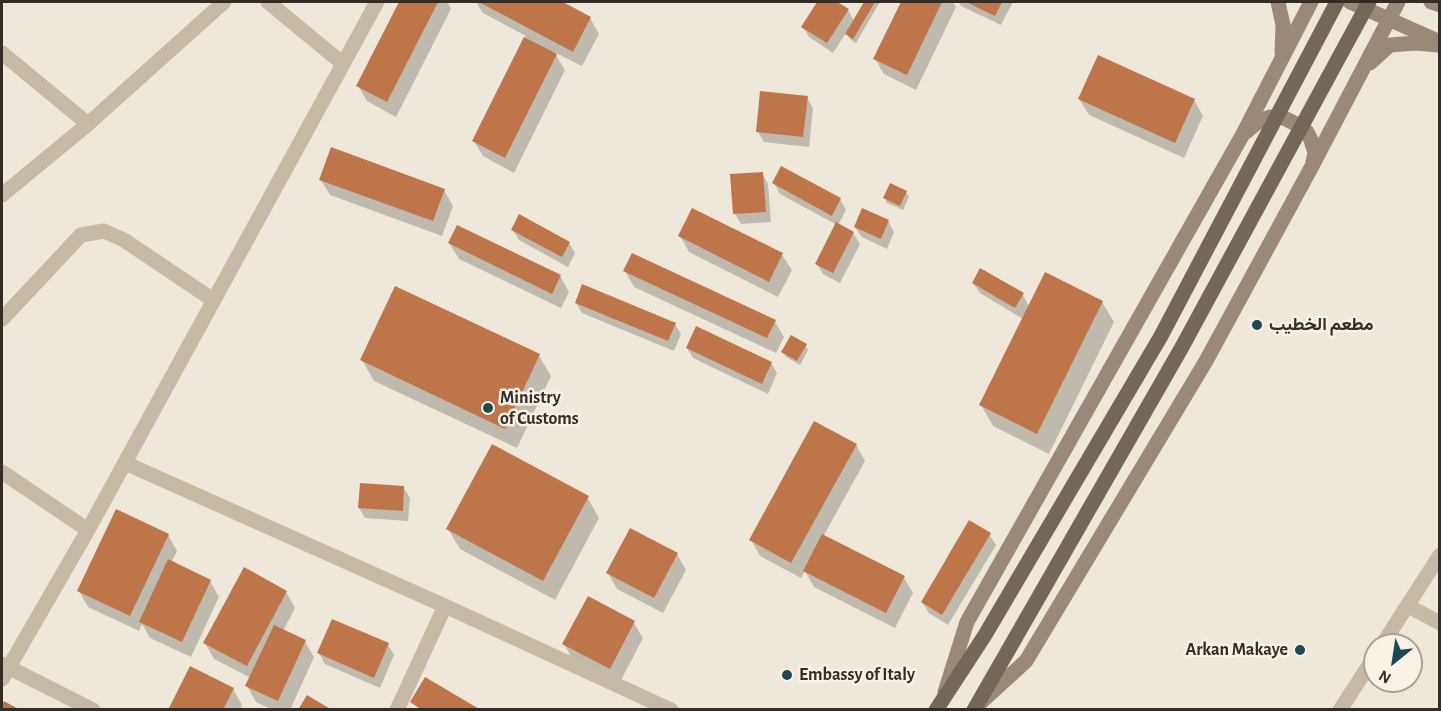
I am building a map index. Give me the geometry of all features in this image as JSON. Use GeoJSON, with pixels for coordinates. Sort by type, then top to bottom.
{"type":"FeatureCollection","features":[{"type":"Feature","properties":{"kind":"main road"},"geometry":{"type":"LineString","coordinates":[[1278,2],[1282,25],[1282,59]]}},
{"type":"Feature","properties":{"kind":"main road"},"geometry":{"type":"LineString","coordinates":[[940,703],[967,622],[1243,134],[1311,2]]}},
{"type":"Feature","properties":{"kind":"main road"},"geometry":{"type":"LineString","coordinates":[[940,703],[985,635],[1161,336],[1337,2]]}},
{"type":"Feature","properties":{"kind":"main road"},"geometry":{"type":"LineString","coordinates":[[1350,2],[1440,44]]}},
{"type":"Feature","properties":{"kind":"main road"},"geometry":{"type":"LineString","coordinates":[[974,709],[1182,347],[1369,2]]}},
{"type":"Feature","properties":{"kind":"main road"},"geometry":{"type":"LineString","coordinates":[[974,709],[1026,661],[1206,361],[1398,2]]}},
{"type":"Feature","properties":{"kind":"main road"},"geometry":{"type":"LineString","coordinates":[[1431,2],[1440,5]]}},
{"type":"Feature","properties":{"kind":"main road"},"geometry":{"type":"LineString","coordinates":[[1363,68],[1390,45],[1440,44]]}},
{"type":"Feature","properties":{"kind":"main road"},"geometry":{"type":"LineString","coordinates":[[1243,134],[1259,121],[1270,117],[1284,118],[1307,132],[1315,153],[1311,168]]}},
{"type":"Feature","properties":{"kind":"street"},"geometry":{"type":"LineString","coordinates":[[2,195],[88,124],[224,2]]}},
{"type":"Feature","properties":{"kind":"street"},"geometry":{"type":"LineString","coordinates":[[268,2],[342,63]]}},
{"type":"Feature","properties":{"kind":"street"},"geometry":{"type":"LineString","coordinates":[[93,710],[4,670],[88,530],[377,2]]}},
{"type":"Feature","properties":{"kind":"street"},"geometry":{"type":"LineString","coordinates":[[2,53],[88,124]]}},
{"type":"Feature","properties":{"kind":"street"},"geometry":{"type":"LineString","coordinates":[[2,319],[81,235],[104,231],[124,240],[213,300]]}},
{"type":"Feature","properties":{"kind":"street"},"geometry":{"type":"LineString","coordinates":[[125,463],[671,710]]}},
{"type":"Feature","properties":{"kind":"street"},"geometry":{"type":"LineString","coordinates":[[2,472],[88,530]]}},
{"type":"Feature","properties":{"kind":"street"},"geometry":{"type":"LineString","coordinates":[[1390,633],[1440,555]]}},
{"type":"Feature","properties":{"kind":"street"},"geometry":{"type":"LineString","coordinates":[[397,710],[445,606]]}},
{"type":"Feature","properties":{"kind":"street"},"geometry":{"type":"LineString","coordinates":[[1408,606],[1440,623]]}},
{"type":"Feature","properties":{"kind":"street"},"geometry":{"type":"LineString","coordinates":[[1340,710],[1363,675]]}},
{"type":"Feature","properties":{"kind":"building"},"geometry":{"type":"Polygon","coordinates":[[[399,2],[438,2],[387,102],[356,86],[399,2]]]}},
{"type":"Feature","properties":{"kind":"building"},"geometry":{"type":"Polygon","coordinates":[[[479,2],[563,2],[591,17],[573,52],[479,2]]]}},
{"type":"Feature","properties":{"kind":"building"},"geometry":{"type":"Polygon","coordinates":[[[817,2],[837,2],[849,9],[827,43],[801,27],[817,2]]]}},
{"type":"Feature","properties":{"kind":"building"},"geometry":{"type":"Polygon","coordinates":[[[864,2],[875,2],[853,39],[845,34],[864,2]]]}},
{"type":"Feature","properties":{"kind":"building"},"geometry":{"type":"Polygon","coordinates":[[[901,2],[942,2],[907,75],[873,59],[901,2]]]}},
{"type":"Feature","properties":{"kind":"building"},"geometry":{"type":"Polygon","coordinates":[[[966,2],[1002,2],[995,16],[966,2]]]}},
{"type":"Feature","properties":{"kind":"building"},"geometry":{"type":"Polygon","coordinates":[[[524,37],[557,54],[505,158],[472,141],[524,37]]]}},
{"type":"Feature","properties":{"kind":"building"},"geometry":{"type":"Polygon","coordinates":[[[1098,55],[1195,99],[1175,143],[1078,99],[1098,55]]]}},
{"type":"Feature","properties":{"kind":"building"},"geometry":{"type":"Polygon","coordinates":[[[760,91],[808,96],[803,137],[756,132],[760,91]]]}},
{"type":"Feature","properties":{"kind":"building"},"geometry":{"type":"Polygon","coordinates":[[[331,147],[445,189],[433,221],[319,180],[331,147]]]}},
{"type":"Feature","properties":{"kind":"building"},"geometry":{"type":"Polygon","coordinates":[[[781,166],[841,198],[832,216],[772,183],[781,166]]]}},
{"type":"Feature","properties":{"kind":"building"},"geometry":{"type":"Polygon","coordinates":[[[763,172],[766,212],[733,214],[730,174],[763,172]]]}},
{"type":"Feature","properties":{"kind":"building"},"geometry":{"type":"Polygon","coordinates":[[[890,183],[907,191],[900,206],[883,198],[890,183]]]}},
{"type":"Feature","properties":{"kind":"building"},"geometry":{"type":"Polygon","coordinates":[[[692,208],[783,253],[769,282],[678,236],[692,208]]]}},
{"type":"Feature","properties":{"kind":"building"},"geometry":{"type":"Polygon","coordinates":[[[862,208],[889,220],[881,239],[854,227],[862,208]]]}},
{"type":"Feature","properties":{"kind":"building"},"geometry":{"type":"Polygon","coordinates":[[[519,214],[570,242],[562,257],[511,230],[519,214]]]}},
{"type":"Feature","properties":{"kind":"building"},"geometry":{"type":"Polygon","coordinates":[[[836,222],[854,232],[833,273],[815,264],[836,222]]]}},
{"type":"Feature","properties":{"kind":"building"},"geometry":{"type":"Polygon","coordinates":[[[457,225],[561,275],[552,294],[448,243],[457,225]]]}},
{"type":"Feature","properties":{"kind":"building"},"geometry":{"type":"Polygon","coordinates":[[[632,253],[776,320],[767,338],[623,271],[632,253]]]}},
{"type":"Feature","properties":{"kind":"building"},"geometry":{"type":"Polygon","coordinates":[[[980,268],[1024,293],[1015,308],[972,283],[980,268]]]}},
{"type":"Feature","properties":{"kind":"building"},"geometry":{"type":"Polygon","coordinates":[[[1045,272],[1103,301],[1037,434],[979,405],[1045,272]]]}},
{"type":"Feature","properties":{"kind":"building"},"geometry":{"type":"Polygon","coordinates":[[[582,284],[676,323],[668,341],[575,303],[582,284]]]}},
{"type":"Feature","properties":{"kind":"building"},"geometry":{"type":"Polygon","coordinates":[[[395,286],[540,354],[505,429],[360,360],[395,286]]]}},
{"type":"Feature","properties":{"kind":"building"},"geometry":{"type":"Polygon","coordinates":[[[696,326],[772,362],[762,384],[686,348],[696,326]]]}},
{"type":"Feature","properties":{"kind":"building"},"geometry":{"type":"Polygon","coordinates":[[[791,335],[807,344],[797,361],[781,352],[791,335]]]}},
{"type":"Feature","properties":{"kind":"building"},"geometry":{"type":"Polygon","coordinates":[[[814,421],[857,444],[791,563],[749,540],[814,421]]]}},
{"type":"Feature","properties":{"kind":"building"},"geometry":{"type":"Polygon","coordinates":[[[492,444],[589,496],[543,581],[446,529],[492,444]]]}},
{"type":"Feature","properties":{"kind":"building"},"geometry":{"type":"Polygon","coordinates":[[[360,483],[404,486],[403,511],[358,508],[360,483]]]}},
{"type":"Feature","properties":{"kind":"building"},"geometry":{"type":"Polygon","coordinates":[[[116,509],[169,534],[130,616],[77,591],[116,509]]]}},
{"type":"Feature","properties":{"kind":"building"},"geometry":{"type":"Polygon","coordinates":[[[969,520],[991,533],[942,615],[921,602],[969,520]]]}},
{"type":"Feature","properties":{"kind":"building"},"geometry":{"type":"Polygon","coordinates":[[[630,528],[678,553],[654,598],[606,573],[630,528]]]}},
{"type":"Feature","properties":{"kind":"building"},"geometry":{"type":"Polygon","coordinates":[[[822,534],[905,576],[886,613],[803,571],[822,534]]]}},
{"type":"Feature","properties":{"kind":"building"},"geometry":{"type":"Polygon","coordinates":[[[168,559],[211,580],[182,642],[139,622],[168,559]]]}},
{"type":"Feature","properties":{"kind":"building"},"geometry":{"type":"Polygon","coordinates":[[[244,567],[287,591],[247,666],[203,643],[244,567]]]}},
{"type":"Feature","properties":{"kind":"building"},"geometry":{"type":"Polygon","coordinates":[[[588,596],[635,621],[610,669],[562,644],[588,596]]]}},
{"type":"Feature","properties":{"kind":"building"},"geometry":{"type":"Polygon","coordinates":[[[332,619],[389,643],[374,678],[317,653],[332,619]]]}},
{"type":"Feature","properties":{"kind":"building"},"geometry":{"type":"Polygon","coordinates":[[[274,625],[306,640],[278,701],[245,686],[274,625]]]}},
{"type":"Feature","properties":{"kind":"building"},"geometry":{"type":"Polygon","coordinates":[[[190,666],[234,688],[223,710],[168,710],[190,666]]]}},
{"type":"Feature","properties":{"kind":"building"},"geometry":{"type":"Polygon","coordinates":[[[425,677],[481,710],[422,710],[410,702],[425,677]]]}},
{"type":"Feature","properties":{"kind":"building"},"geometry":{"type":"Polygon","coordinates":[[[307,695],[332,710],[298,710],[307,695]]]}},
{"type":"Feature","properties":{"kind":"building"},"geometry":{"type":"Polygon","coordinates":[[[4,701],[20,710],[2,710],[4,701]]]}},
{"type":"Feature","properties":{"kind":"place","name":"مطعم الخطيب"},"geometry":{"type":"Point","coordinates":[1257,325]}},
{"type":"Feature","properties":{"kind":"place","name":"Ministry of Customs"},"geometry":{"type":"Point","coordinates":[488,408]}},
{"type":"Feature","properties":{"kind":"place","name":"Arkan Makaye"},"geometry":{"type":"Point","coordinates":[1300,650]}},
{"type":"Feature","properties":{"kind":"place","name":"Embassy of Italy"},"geometry":{"type":"Point","coordinates":[787,675]}}]}
